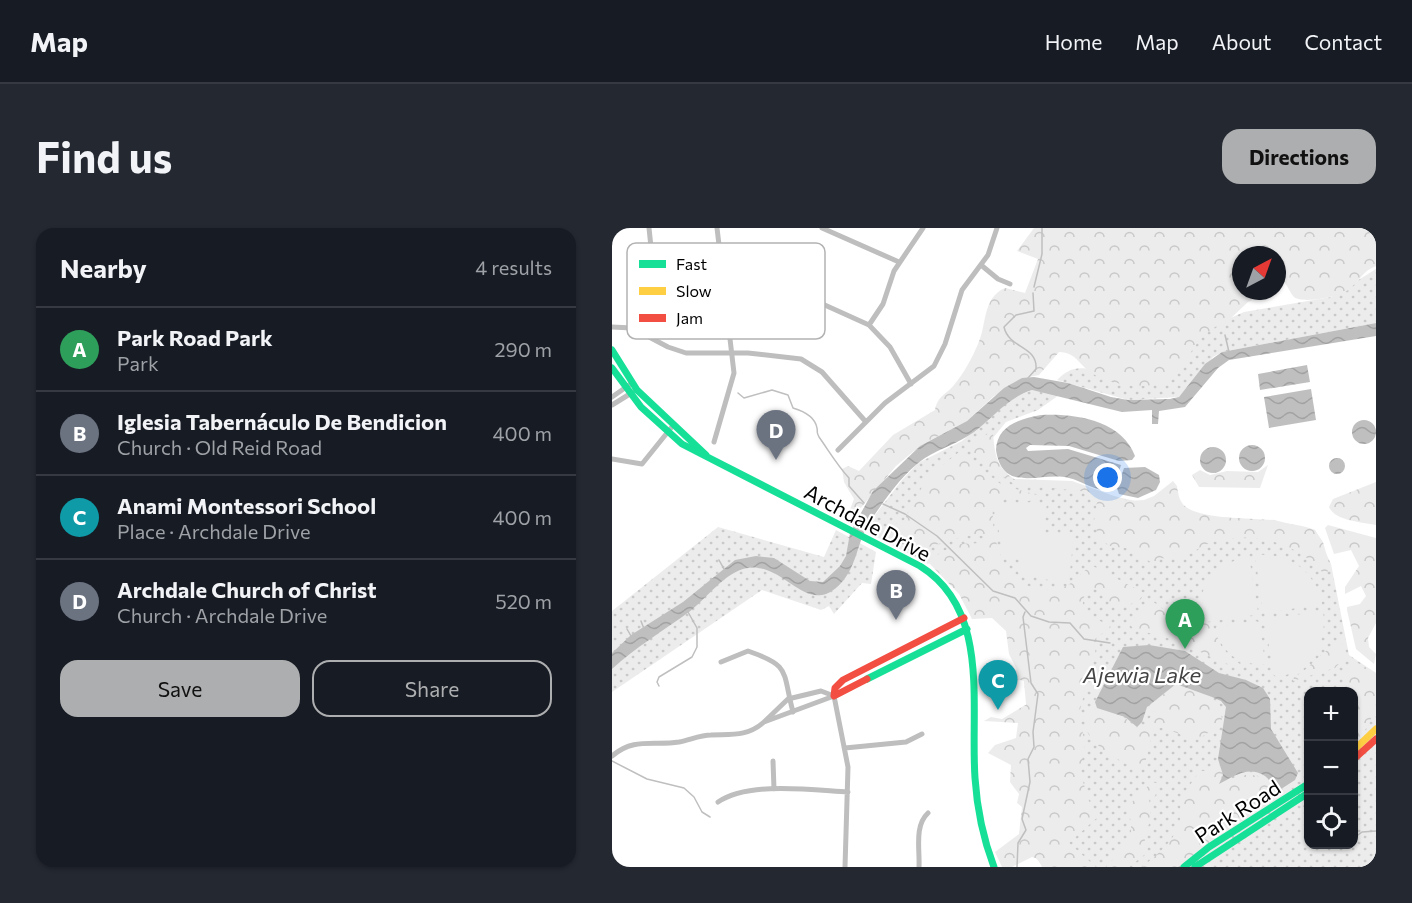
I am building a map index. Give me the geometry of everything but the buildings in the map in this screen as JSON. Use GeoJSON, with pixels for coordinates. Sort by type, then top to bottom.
{"type":"FeatureCollection","features":[{"type":"Feature","properties":{"kind":"street"},"geometry":{"type":"LineString","coordinates":[[649,228],[651,243]]}},
{"type":"Feature","properties":{"kind":"street"},"geometry":{"type":"LineString","coordinates":[[717,228],[719,243]]}},
{"type":"Feature","properties":{"kind":"street"},"geometry":{"type":"LineString","coordinates":[[822,228],[899,262]]}},
{"type":"Feature","properties":{"kind":"street"},"geometry":{"type":"LineString","coordinates":[[869,325],[883,304],[899,262],[923,228]]}},
{"type":"Feature","properties":{"kind":"street"},"geometry":{"type":"LineString","coordinates":[[838,450],[895,395],[928,373],[939,359],[962,290],[992,247],[997,228]]}},
{"type":"Feature","properties":{"kind":"street"},"geometry":{"type":"LineString","coordinates":[[981,265],[998,279],[1010,284]]}},
{"type":"Feature","properties":{"kind":"street"},"geometry":{"type":"LineString","coordinates":[[825,305],[869,325],[890,347],[911,384]]}},
{"type":"Feature","properties":{"kind":"street"},"geometry":{"type":"LineString","coordinates":[[655,339],[686,352],[733,352],[792,357],[809,363],[822,372],[866,422]]}},
{"type":"Feature","properties":{"kind":"street"},"geometry":{"type":"LineString","coordinates":[[714,442],[733,381],[731,339]]}},
{"type":"Feature","properties":{"kind":"street","name":"Archdale Drive"},"geometry":{"type":"LineString","coordinates":[[612,350],[631,389]]}},
{"type":"Feature","properties":{"kind":"street","name":"Archdale Drive"},"geometry":{"type":"LineString","coordinates":[[612,368],[670,429],[697,453],[845,527],[934,575],[954,597],[967,629],[973,695],[977,807],[984,839],[994,867]]}},
{"type":"Feature","properties":{"kind":"street"},"geometry":{"type":"LineString","coordinates":[[612,397],[631,389]]}},
{"type":"Feature","properties":{"kind":"street"},"geometry":{"type":"LineString","coordinates":[[612,405],[631,389]]}},
{"type":"Feature","properties":{"kind":"street"},"geometry":{"type":"LineString","coordinates":[[612,459],[642,464],[670,429]]}},
{"type":"Feature","properties":{"kind":"street"},"geometry":{"type":"LineString","coordinates":[[612,756],[635,743],[672,743],[705,735],[736,735],[753,730],[789,699],[818,691],[843,680],[964,618]]}},
{"type":"Feature","properties":{"kind":"street"},"geometry":{"type":"LineString","coordinates":[[764,722],[834,696],[967,629]]}},
{"type":"Feature","properties":{"kind":"street"},"geometry":{"type":"LineString","coordinates":[[721,662],[748,651],[775,660],[783,672],[793,712]]}},
{"type":"Feature","properties":{"kind":"street"},"geometry":{"type":"LineString","coordinates":[[843,680],[835,688],[834,696],[845,748],[848,792],[845,867]]}},
{"type":"Feature","properties":{"kind":"street"},"geometry":{"type":"LineString","coordinates":[[818,691],[834,696]]}},
{"type":"Feature","properties":{"kind":"street"},"geometry":{"type":"LineString","coordinates":[[1358,745],[1376,729]]}},
{"type":"Feature","properties":{"kind":"street"},"geometry":{"type":"LineString","coordinates":[[845,748],[906,742],[922,734]]}},
{"type":"Feature","properties":{"kind":"street"},"geometry":{"type":"LineString","coordinates":[[1358,755],[1376,739]]}},
{"type":"Feature","properties":{"kind":"street"},"geometry":{"type":"LineString","coordinates":[[773,761],[774,789]]}},
{"type":"Feature","properties":{"kind":"street","name":"Park Road"},"geometry":{"type":"LineString","coordinates":[[1184,867],[1209,847],[1304,787]]}},
{"type":"Feature","properties":{"kind":"street"},"geometry":{"type":"LineString","coordinates":[[718,802],[755,791],[774,789],[848,792]]}},
{"type":"Feature","properties":{"kind":"street","name":"Park Road"},"geometry":{"type":"LineString","coordinates":[[1195,867],[1305,795]]}},
{"type":"Feature","properties":{"kind":"street"},"geometry":{"type":"LineString","coordinates":[[920,867],[920,827],[928,813]]}},
{"type":"Feature","properties":{"kind":"green space"},"geometry":{"type":"Polygon","coordinates":[[[1034,228],[1365,228],[1371,234],[1376,234],[1376,266],[1367,271],[1344,293],[1321,299],[1298,299],[1286,285],[1286,246],[1232,246],[1232,300],[1252,300],[1230,319],[1201,338],[1171,380],[1142,386],[1111,382],[1093,374],[1070,354],[1059,352],[1039,375],[1029,377],[994,396],[967,421],[920,446],[896,466],[855,515],[851,515],[849,512],[854,499],[844,482],[842,469],[848,466],[859,471],[893,435],[935,410],[940,398],[961,376],[976,349],[992,298],[1005,288],[1025,293],[1038,259],[1017,251],[1034,228]]]}},
{"type":"Feature","properties":{"kind":"green space"},"geometry":{"type":"Polygon","coordinates":[[[1376,269],[1376,323],[1222,352],[1213,357],[1179,397],[1128,400],[1057,380],[1073,369],[1093,370],[1197,338],[1219,323],[1244,312],[1331,297],[1376,269]]]}},
{"type":"Feature","properties":{"kind":"green space"},"geometry":{"type":"Polygon","coordinates":[[[1032,390],[1059,395],[1038,410],[1006,422],[988,444],[992,456],[1011,481],[1074,487],[1201,516],[1274,520],[1315,530],[1331,564],[1349,655],[1376,673],[1376,867],[1043,867],[1022,840],[1028,725],[1017,607],[950,549],[928,564],[871,534],[865,528],[918,463],[962,441],[1012,398],[1032,390]]]}},
{"type":"Feature","properties":{"kind":"green space"},"geometry":{"type":"Polygon","coordinates":[[[990,432],[993,434],[1000,465],[1014,479],[1072,481],[1128,501],[1144,500],[1154,496],[1173,481],[1177,486],[1182,503],[1195,512],[1284,523],[1315,530],[1323,542],[1330,567],[1326,574],[1323,573],[1301,554],[1288,547],[1275,542],[1246,538],[1216,541],[1185,556],[1160,558],[1156,565],[1126,548],[1112,547],[1099,539],[1094,521],[1097,502],[1089,492],[1014,484],[982,462],[968,449],[990,432]]]}},
{"type":"Feature","properties":{"kind":"green space"},"geometry":{"type":"Polygon","coordinates":[[[959,452],[1002,485],[1044,497],[1029,501],[1007,498],[993,507],[993,523],[1000,554],[1018,579],[1030,587],[1045,590],[1063,587],[1093,566],[1144,593],[1141,599],[1125,607],[1106,600],[1094,587],[1087,591],[1084,597],[1083,604],[1087,613],[1111,627],[1096,638],[1095,656],[1079,713],[1085,745],[1080,772],[1089,801],[1099,816],[1069,843],[1096,867],[1042,867],[1038,859],[1032,857],[1012,867],[1002,867],[995,852],[1019,834],[1022,807],[1017,803],[1019,794],[1010,782],[1011,765],[988,753],[995,745],[1016,738],[1018,723],[984,721],[991,717],[1002,719],[1027,704],[1025,681],[987,686],[982,683],[981,677],[988,677],[990,673],[1017,670],[1009,654],[1006,631],[992,618],[972,619],[959,594],[927,561],[956,544],[983,543],[989,539],[981,536],[961,537],[919,550],[910,550],[890,527],[904,520],[927,478],[959,452]]]}},
{"type":"Feature","properties":{"kind":"green space"},"geometry":{"type":"Polygon","coordinates":[[[1268,465],[1260,488],[1199,487],[1192,475],[1200,470],[1210,475],[1227,471],[1258,472],[1268,465]]]}},
{"type":"Feature","properties":{"kind":"green space"},"geometry":{"type":"Polygon","coordinates":[[[1376,482],[1376,525],[1343,518],[1332,512],[1329,507],[1333,499],[1376,482]]]}},
{"type":"Feature","properties":{"kind":"green space"},"geometry":{"type":"Polygon","coordinates":[[[1047,503],[1043,535],[1074,532],[1069,582],[1066,584],[1018,573],[1020,557],[1003,557],[995,508],[998,505],[1047,503]]]}},
{"type":"Feature","properties":{"kind":"green space"},"geometry":{"type":"Polygon","coordinates":[[[1328,525],[1376,538],[1376,623],[1368,638],[1369,647],[1376,654],[1374,664],[1356,649],[1347,610],[1347,607],[1360,604],[1366,596],[1361,586],[1345,594],[1345,587],[1359,566],[1351,550],[1334,554],[1325,528],[1328,525]]]}},
{"type":"Feature","properties":{"kind":"green space"},"geometry":{"type":"Polygon","coordinates":[[[718,527],[824,557],[836,530],[876,552],[871,584],[862,583],[834,614],[829,606],[821,610],[762,590],[612,692],[612,611],[718,527]]]}},
{"type":"Feature","properties":{"kind":"green space"},"geometry":{"type":"Polygon","coordinates":[[[1255,555],[1279,557],[1298,566],[1313,581],[1322,604],[1266,613],[1263,611],[1255,555]]]}},
{"type":"Feature","properties":{"kind":"green space"},"geometry":{"type":"Polygon","coordinates":[[[1249,556],[1258,612],[1255,615],[1207,622],[1199,620],[1201,597],[1211,578],[1227,564],[1249,556]]]}},
{"type":"Feature","properties":{"kind":"green space"},"geometry":{"type":"Polygon","coordinates":[[[1151,600],[1168,613],[1171,623],[1193,620],[1212,625],[1224,652],[1244,667],[1242,670],[1182,642],[1134,629],[1131,626],[1151,600]]]}},
{"type":"Feature","properties":{"kind":"green space"},"geometry":{"type":"Polygon","coordinates":[[[1323,611],[1323,634],[1314,653],[1299,668],[1278,678],[1274,675],[1265,623],[1267,619],[1323,611]]]}},
{"type":"Feature","properties":{"kind":"green space"},"geometry":{"type":"Polygon","coordinates":[[[1256,621],[1260,623],[1265,664],[1247,663],[1233,656],[1222,644],[1216,627],[1256,621]]]}},
{"type":"Feature","properties":{"kind":"green space"},"geometry":{"type":"Polygon","coordinates":[[[1342,643],[1347,655],[1335,668],[1293,681],[1294,677],[1327,650],[1342,643]]]}},
{"type":"Feature","properties":{"kind":"green space"},"geometry":{"type":"Polygon","coordinates":[[[1358,663],[1376,673],[1376,695],[1371,720],[1358,739],[1358,687],[1347,687],[1343,677],[1352,664],[1358,663]]]}},
{"type":"Feature","properties":{"kind":"green space"},"geometry":{"type":"Polygon","coordinates":[[[1176,684],[1205,694],[1220,705],[1222,720],[1204,736],[1191,738],[1157,727],[1143,767],[1139,770],[1110,754],[1092,739],[1085,720],[1089,710],[1115,713],[1127,719],[1136,728],[1144,726],[1154,712],[1149,706],[1176,684]]]}},
{"type":"Feature","properties":{"kind":"green space"},"geometry":{"type":"Polygon","coordinates":[[[1215,765],[1219,765],[1223,771],[1220,784],[1238,776],[1256,776],[1268,782],[1276,800],[1178,867],[1142,867],[1165,846],[1177,830],[1181,811],[1179,800],[1200,771],[1209,771],[1215,765]]]}},
{"type":"Feature","properties":{"kind":"green space"},"geometry":{"type":"Polygon","coordinates":[[[1152,782],[1160,784],[1155,796],[1149,798],[1151,819],[1144,837],[1148,852],[1129,867],[1106,867],[1131,839],[1131,822],[1127,807],[1152,782]]]}},
{"type":"Feature","properties":{"kind":"water"},"geometry":{"type":"Polygon","coordinates":[[[1376,323],[1376,336],[1229,360],[1218,368],[1185,407],[1159,411],[1158,424],[1152,424],[1152,410],[1122,412],[1032,390],[1023,393],[974,432],[925,458],[902,478],[866,528],[849,573],[836,588],[825,594],[814,595],[804,592],[772,572],[760,568],[747,568],[723,580],[689,612],[640,646],[612,669],[612,653],[631,635],[683,602],[735,560],[756,556],[774,558],[810,581],[823,582],[840,566],[846,556],[850,533],[873,491],[920,446],[967,421],[1004,388],[1022,378],[1034,377],[1068,383],[1128,400],[1170,399],[1179,397],[1205,364],[1222,352],[1376,323]]]}},
{"type":"Feature","properties":{"kind":"water"},"geometry":{"type":"Polygon","coordinates":[[[1307,365],[1310,382],[1260,390],[1258,374],[1307,365]]]}},
{"type":"Feature","properties":{"kind":"water"},"geometry":{"type":"Polygon","coordinates":[[[1311,389],[1316,420],[1269,428],[1264,397],[1311,389]]]}},
{"type":"Feature","properties":{"kind":"water"},"geometry":{"type":"Polygon","coordinates":[[[1041,415],[1068,416],[1096,421],[1119,434],[1129,444],[1135,456],[1132,460],[1119,461],[1069,446],[1030,445],[1026,448],[1028,451],[1068,449],[1121,465],[1113,491],[1096,489],[1069,478],[1025,478],[1015,477],[1006,472],[1000,464],[996,450],[1000,435],[1018,421],[1041,415]]]}},
{"type":"Feature","properties":{"kind":"water"},"geometry":{"type":"Polygon","coordinates":[[[1364,420],[1372,424],[1376,432],[1372,440],[1364,444],[1356,440],[1352,432],[1356,424],[1364,420]]]}},
{"type":"Feature","properties":{"kind":"water"},"geometry":{"type":"Polygon","coordinates":[[[1252,445],[1261,449],[1265,458],[1261,467],[1252,471],[1243,467],[1239,458],[1243,449],[1252,445]]]}},
{"type":"Feature","properties":{"kind":"water"},"geometry":{"type":"Polygon","coordinates":[[[1213,447],[1222,451],[1226,460],[1222,469],[1213,473],[1204,469],[1200,460],[1204,451],[1213,447]]]}},
{"type":"Feature","properties":{"kind":"water"},"geometry":{"type":"Polygon","coordinates":[[[1334,458],[1340,458],[1345,466],[1343,472],[1334,474],[1329,469],[1329,463],[1334,458]]]}},
{"type":"Feature","properties":{"kind":"water"},"geometry":{"type":"Polygon","coordinates":[[[1145,467],[1159,475],[1160,482],[1156,490],[1138,498],[1119,494],[1117,488],[1124,468],[1145,467]]]}},
{"type":"Feature","properties":{"kind":"water","name":"Ajewia Lake"},"geometry":{"type":"Polygon","coordinates":[[[1149,645],[1185,651],[1219,673],[1246,680],[1263,688],[1270,699],[1271,729],[1298,773],[1295,780],[1278,791],[1265,776],[1247,772],[1235,775],[1219,784],[1223,775],[1218,759],[1226,707],[1221,701],[1212,697],[1176,684],[1147,707],[1142,722],[1137,727],[1125,717],[1097,708],[1095,702],[1123,647],[1149,645]]]}},
{"type":"Feature","properties":{"kind":"waterway"},"geometry":{"type":"LineString","coordinates":[[1034,287],[1042,254],[1042,228]]}},
{"type":"Feature","properties":{"kind":"waterway"},"geometry":{"type":"LineString","coordinates":[[1028,378],[1036,369],[1033,356],[1011,340],[1004,327],[1016,315],[1034,311],[1033,293]]}},
{"type":"Feature","properties":{"kind":"waterway"},"geometry":{"type":"LineString","coordinates":[[1225,335],[1229,352]]}},
{"type":"Feature","properties":{"kind":"waterway"},"geometry":{"type":"LineString","coordinates":[[738,393],[744,398],[772,390],[788,395],[793,408],[804,412],[814,420],[819,437],[849,478],[849,486],[864,503]]}},
{"type":"Feature","properties":{"kind":"waterway"},"geometry":{"type":"LineString","coordinates":[[883,504],[905,514],[937,536],[993,591],[1015,598],[1031,616],[1049,622],[1070,623],[1084,639],[1110,643]]}},
{"type":"Feature","properties":{"kind":"waterway"},"geometry":{"type":"LineString","coordinates":[[719,560],[724,569]]}},
{"type":"Feature","properties":{"kind":"waterway"},"geometry":{"type":"LineString","coordinates":[[659,686],[657,682],[659,677],[692,657],[697,647],[697,628],[688,612]]}},
{"type":"Feature","properties":{"kind":"waterway"},"geometry":{"type":"LineString","coordinates":[[1017,867],[1018,843],[1026,830],[1022,819],[1030,782],[1028,759],[1034,747],[1033,732],[1038,694],[1031,683],[1023,617],[1025,612]]}},
{"type":"Feature","properties":{"kind":"waterway"},"geometry":{"type":"LineString","coordinates":[[641,621],[644,629]]}},
{"type":"Feature","properties":{"kind":"waterway"},"geometry":{"type":"LineString","coordinates":[[627,629],[631,636]]}},
{"type":"Feature","properties":{"kind":"waterway"},"geometry":{"type":"LineString","coordinates":[[612,761],[647,779],[684,788],[694,797],[702,812],[710,817]]}},
{"type":"Feature","properties":{"kind":"waterway"},"geometry":{"type":"LineString","coordinates":[[1358,835],[1362,832],[1376,831]]}},
{"type":"Feature","properties":{"kind":"traffic: fast"},"geometry":{"type":"LineString","coordinates":[[612,350],[637,390],[706,455]]}},
{"type":"Feature","properties":{"kind":"traffic: fast"},"geometry":{"type":"LineString","coordinates":[[612,368],[641,407],[682,444],[920,566],[943,585],[958,608],[967,633],[974,691],[976,790],[984,834],[994,867]]}},
{"type":"Feature","properties":{"kind":"traffic: fast"},"geometry":{"type":"LineString","coordinates":[[867,679],[967,629]]}},
{"type":"Feature","properties":{"kind":"traffic: fast"},"geometry":{"type":"LineString","coordinates":[[1184,867],[1209,847],[1304,787]]}},
{"type":"Feature","properties":{"kind":"traffic: fast"},"geometry":{"type":"LineString","coordinates":[[1195,867],[1305,795]]}},
{"type":"Feature","properties":{"kind":"traffic: slow"},"geometry":{"type":"LineString","coordinates":[[1358,746],[1376,729]]}},
{"type":"Feature","properties":{"kind":"traffic: jam"},"geometry":{"type":"LineString","coordinates":[[867,679],[834,696],[835,688],[843,680],[964,618]]}},
{"type":"Feature","properties":{"kind":"traffic: jam"},"geometry":{"type":"LineString","coordinates":[[1358,755],[1376,739]]}},
{"type":"Feature","properties":{"kind":"place","name":"Archdale Church of Christ"},"geometry":{"type":"Point","coordinates":[776,460]}},
{"type":"Feature","properties":{"kind":"place","name":"Iglesia Tabernáculo De Bendicion"},"geometry":{"type":"Point","coordinates":[896,620]}},
{"type":"Feature","properties":{"kind":"place","name":"Park Road Park"},"geometry":{"type":"Point","coordinates":[1185,649]}},
{"type":"Feature","properties":{"kind":"place","name":"Anami Montessori School"},"geometry":{"type":"Point","coordinates":[998,710]}}]}
